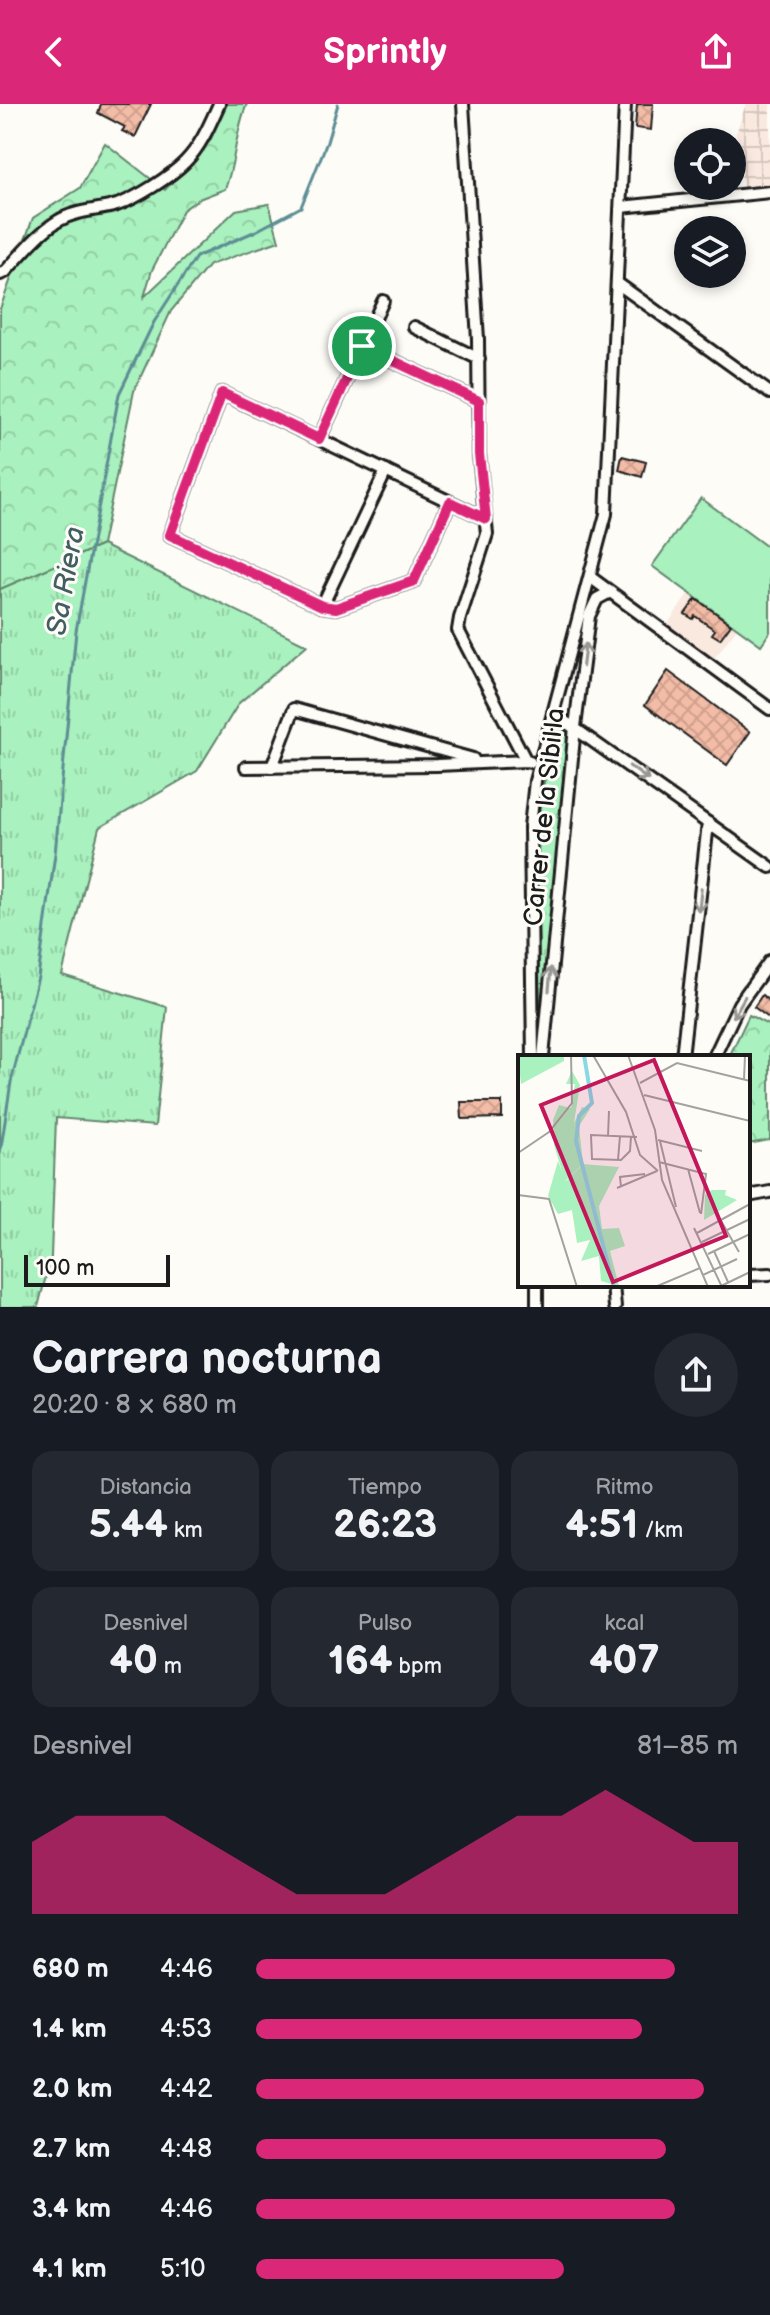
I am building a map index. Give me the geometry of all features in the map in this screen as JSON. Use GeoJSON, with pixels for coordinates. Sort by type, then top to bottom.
{"type":"FeatureCollection","features":[{"type":"Feature","properties":{"kind":"street"},"geometry":{"type":"LineString","coordinates":[[0,274],[58,221],[82,211],[117,205],[153,186],[185,163],[204,136],[219,104]]}},
{"type":"Feature","properties":{"kind":"street"},"geometry":{"type":"LineString","coordinates":[[463,104],[479,359],[481,477],[487,534],[458,630],[526,761]]}},
{"type":"Feature","properties":{"kind":"street"},"geometry":{"type":"LineString","coordinates":[[533,1055],[530,827],[535,781],[606,514],[625,104]]}},
{"type":"Feature","properties":{"kind":"street"},"geometry":{"type":"LineString","coordinates":[[621,207],[770,192]]}},
{"type":"Feature","properties":{"kind":"street"},"geometry":{"type":"LineString","coordinates":[[617,283],[770,393]]}},
{"type":"Feature","properties":{"kind":"street"},"geometry":{"type":"LineString","coordinates":[[319,439],[383,301]]}},
{"type":"Feature","properties":{"kind":"street"},"geometry":{"type":"LineString","coordinates":[[414,327],[479,359]]}},
{"type":"Feature","properties":{"kind":"street"},"geometry":{"type":"LineString","coordinates":[[362,346],[479,401]]}},
{"type":"Feature","properties":{"kind":"street"},"geometry":{"type":"LineString","coordinates":[[450,502],[414,581],[336,608],[322,606],[170,535],[222,393],[486,519]]}},
{"type":"Feature","properties":{"kind":"street"},"geometry":{"type":"LineString","coordinates":[[322,606],[386,471]]}},
{"type":"Feature","properties":{"kind":"street"},"geometry":{"type":"LineString","coordinates":[[590,577],[770,709]]}},
{"type":"Feature","properties":{"kind":"street","name":"Carrer de la Sibil·la"},"geometry":{"type":"LineString","coordinates":[[543,1055],[575,727],[589,616],[597,599],[610,592]]}},
{"type":"Feature","properties":{"kind":"street"},"geometry":{"type":"LineString","coordinates":[[272,767],[294,709],[483,762]]}},
{"type":"Feature","properties":{"kind":"street"},"geometry":{"type":"LineString","coordinates":[[553,713],[770,867]]}},
{"type":"Feature","properties":{"kind":"street"},"geometry":{"type":"LineString","coordinates":[[246,767],[526,761],[539,767]]}},
{"type":"Feature","properties":{"kind":"street"},"geometry":{"type":"LineString","coordinates":[[682,1055],[708,823]]}},
{"type":"Feature","properties":{"kind":"street"},"geometry":{"type":"LineString","coordinates":[[715,1055],[739,1004],[770,961]]}},
{"type":"Feature","properties":{"kind":"street"},"geometry":{"type":"LineString","coordinates":[[750,1196],[770,1192]]}},
{"type":"Feature","properties":{"kind":"street"},"geometry":{"type":"LineString","coordinates":[[750,1275],[770,1274]]}},
{"type":"Feature","properties":{"kind":"street"},"geometry":{"type":"LineString","coordinates":[[613,1287],[615,1307]]}},
{"type":"Feature","properties":{"kind":"shaded area"},"geometry":{"type":"Polygon","coordinates":[[[746,104],[770,104],[770,184],[746,187],[746,128],[738,128],[746,104]]]}},
{"type":"Feature","properties":{"kind":"shaded area"},"geometry":{"type":"Polygon","coordinates":[[[689,593],[737,628],[714,659],[667,625],[689,593]]]}},
{"type":"Feature","properties":{"kind":"green space"},"geometry":{"type":"Polygon","coordinates":[[[227,104],[247,104],[225,189],[199,199],[183,210],[152,270],[144,297],[236,210],[269,204],[279,241],[209,265],[171,311],[134,391],[102,545],[0,589],[0,309],[33,218],[80,188],[105,143],[165,190],[210,141],[227,104]]]}},
{"type":"Feature","properties":{"kind":"green space"},"geometry":{"type":"Polygon","coordinates":[[[701,498],[770,549],[770,632],[761,645],[652,566],[701,498]]]}},
{"type":"Feature","properties":{"kind":"green space"},"geometry":{"type":"Polygon","coordinates":[[[102,545],[307,645],[239,703],[197,771],[99,828],[62,975],[167,1007],[155,1126],[56,1118],[51,1257],[38,1307],[0,1307],[0,589],[102,545]]]}},
{"type":"Feature","properties":{"kind":"green space"},"geometry":{"type":"Polygon","coordinates":[[[559,720],[573,729],[541,1042],[537,885],[540,799],[559,720]]]}},
{"type":"Feature","properties":{"kind":"green space"},"geometry":{"type":"Polygon","coordinates":[[[749,1015],[770,1026],[770,1140],[750,1144],[750,1055],[730,1055],[749,1015]]]}},
{"type":"Feature","properties":{"kind":"building"},"geometry":{"type":"Polygon","coordinates":[[[101,104],[151,104],[135,137],[122,131],[125,127],[98,113],[101,104]]]}},
{"type":"Feature","properties":{"kind":"building"},"geometry":{"type":"Polygon","coordinates":[[[637,104],[653,104],[651,130],[635,128],[637,104]]]}},
{"type":"Feature","properties":{"kind":"building"},"geometry":{"type":"Polygon","coordinates":[[[622,456],[646,462],[642,477],[619,470],[622,456]]]}},
{"type":"Feature","properties":{"kind":"building"},"geometry":{"type":"Polygon","coordinates":[[[696,599],[731,624],[720,639],[712,634],[715,630],[695,616],[693,619],[685,614],[696,599]]]}},
{"type":"Feature","properties":{"kind":"building"},"geometry":{"type":"Polygon","coordinates":[[[668,671],[750,732],[727,765],[645,705],[668,671]]]}},
{"type":"Feature","properties":{"kind":"building"},"geometry":{"type":"Polygon","coordinates":[[[762,995],[770,1002],[770,1019],[754,1007],[762,995]]]}},
{"type":"Feature","properties":{"kind":"building"},"geometry":{"type":"Polygon","coordinates":[[[461,1102],[502,1102],[502,1118],[462,1119],[461,1102]]]}},
{"type":"Feature","properties":{"kind":"waterway","name":"Sa Riera"},"geometry":{"type":"LineString","coordinates":[[0,1154],[11,1082],[38,977],[55,854],[76,631],[119,394],[154,322],[196,257],[301,207],[327,142],[338,104]]}},
{"type":"Feature","properties":{"kind":"route"},"geometry":{"type":"LineString","coordinates":[[362,346],[479,401],[481,488],[486,519],[450,502],[414,581],[336,608],[322,606],[170,535],[222,393],[319,439],[362,346]]}}]}
